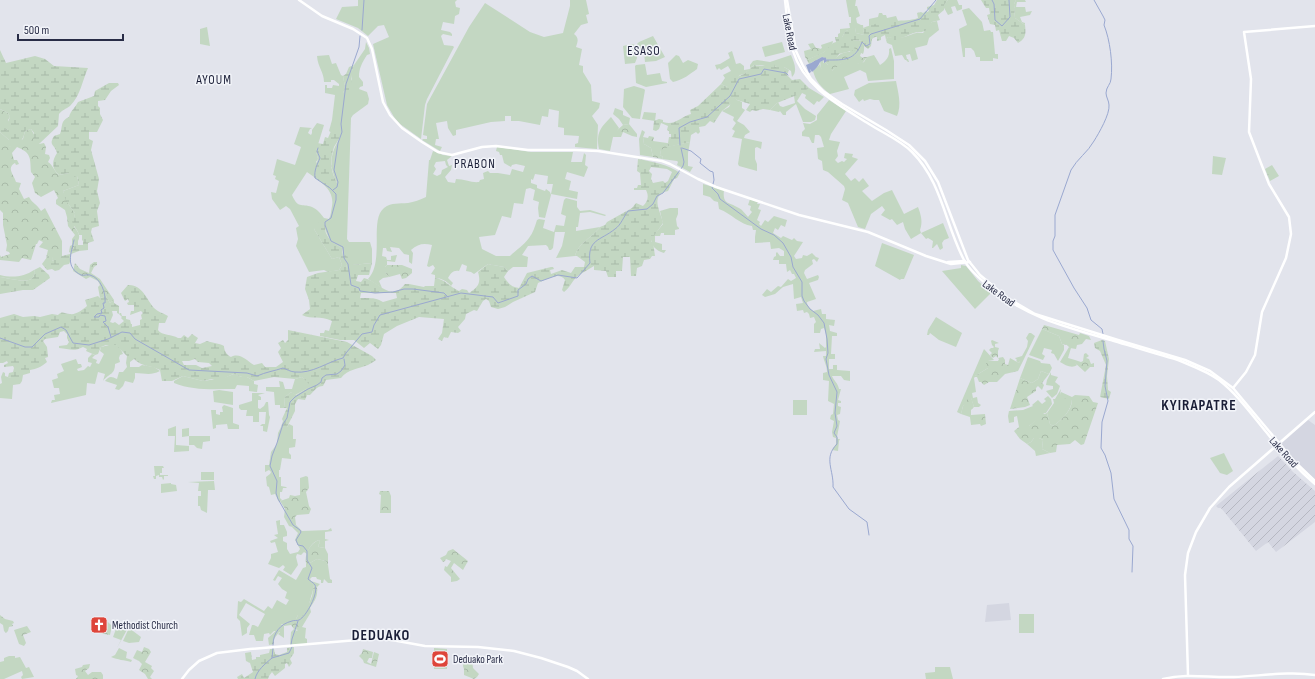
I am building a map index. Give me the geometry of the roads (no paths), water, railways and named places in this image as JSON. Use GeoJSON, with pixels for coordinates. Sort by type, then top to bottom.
{"type":"FeatureCollection","features":[{"type":"Feature","properties":{"kind":"street"},"geometry":{"type":"LineString","coordinates":[[299,0],[322,16],[354,29],[369,41],[384,102],[390,115],[402,128],[438,152],[452,155],[482,147],[492,146],[528,150],[590,150],[662,161],[716,187],[799,215],[868,232],[926,256],[947,262],[967,262]]}},
{"type":"Feature","properties":{"kind":"street","name":"Lake Road"},"geometry":{"type":"LineString","coordinates":[[786,0],[790,37],[794,52],[814,86],[828,98],[903,145],[920,160],[928,170],[934,183],[967,262],[979,278],[1001,296],[1031,314],[1070,328],[1184,362],[1209,374],[1232,389],[1302,473],[1315,484]]}},
{"type":"Feature","properties":{"kind":"street"},"geometry":{"type":"LineString","coordinates":[[1232,389],[1246,372],[1255,355],[1262,312],[1286,258],[1291,234],[1289,217],[1269,184],[1249,132],[1251,78],[1244,32],[1315,26]]}},
{"type":"Feature","properties":{"kind":"street"},"geometry":{"type":"LineString","coordinates":[[1188,675],[1185,575],[1188,553],[1202,520],[1223,493],[1315,412]]}},
{"type":"Feature","properties":{"kind":"street","name":"Lake Road"},"geometry":{"type":"LineString","coordinates":[[1278,445],[1315,481]]}},
{"type":"Feature","properties":{"kind":"street"},"geometry":{"type":"LineString","coordinates":[[182,679],[196,664],[212,654],[240,650],[382,638],[402,643],[425,646],[495,648],[514,651],[557,663],[576,671],[588,679]]}},
{"type":"Feature","properties":{"kind":"street"},"geometry":{"type":"LineString","coordinates":[[1163,679],[1188,675],[1232,678],[1296,674],[1315,675]]}},
{"type":"Feature","properties":{"kind":"water"},"geometry":{"type":"Polygon","coordinates":[[[822,57],[826,58],[827,61],[824,63],[824,60],[820,62],[812,72],[810,69],[811,72],[809,73],[806,65],[822,57]]]}},
{"type":"Feature","properties":{"kind":"waterway"},"geometry":{"type":"LineString","coordinates":[[362,30],[364,0]]}},
{"type":"Feature","properties":{"kind":"waterway"},"geometry":{"type":"LineString","coordinates":[[827,60],[848,58],[856,53],[862,42],[866,46],[870,44],[869,36],[871,34],[920,19],[936,0]]}},
{"type":"Feature","properties":{"kind":"waterway"},"geometry":{"type":"LineString","coordinates":[[992,0],[994,4],[995,20],[1002,26],[1010,17],[1009,0]]}},
{"type":"Feature","properties":{"kind":"waterway"},"geometry":{"type":"LineString","coordinates":[[1094,0],[1105,20],[1104,25],[1108,38],[1112,66],[1111,79],[1106,93],[1109,109],[1104,123],[1094,141],[1071,170],[1055,215],[1053,250],[1087,308],[1091,320],[1102,329],[1103,334]]}},
{"type":"Feature","properties":{"kind":"waterway"},"geometry":{"type":"LineString","coordinates":[[333,190],[337,187],[338,182],[334,170],[338,143],[342,132],[341,124],[346,84],[359,47],[360,36]]}},
{"type":"Feature","properties":{"kind":"waterway"},"geometry":{"type":"LineString","coordinates":[[680,145],[679,128],[690,122],[707,117],[730,96],[739,79],[761,74],[764,69],[786,73],[788,75]]}},
{"type":"Feature","properties":{"kind":"waterway"},"geometry":{"type":"LineString","coordinates":[[318,148],[317,151],[320,158],[315,170],[315,178],[336,194],[336,200],[331,218],[325,222],[325,225],[331,241],[343,247],[344,258],[348,264],[351,285],[359,288],[360,291],[375,293],[413,289],[444,293],[448,297]]}},
{"type":"Feature","properties":{"kind":"waterway"},"geometry":{"type":"LineString","coordinates":[[0,338],[25,347],[32,347],[45,334],[61,327],[66,330],[73,343],[89,345],[108,339],[122,332],[130,333],[135,339],[189,370],[247,373],[257,376],[283,368],[293,372],[313,370],[343,358],[362,334],[372,332],[380,315],[461,293],[493,297],[498,303],[518,296],[518,290],[526,284],[528,279],[532,276],[541,281],[558,275],[577,278],[590,263],[591,249],[596,242],[617,227],[628,211],[647,209],[653,204],[657,196],[663,193],[683,166],[684,162],[681,148]]}},
{"type":"Feature","properties":{"kind":"waterway"},"geometry":{"type":"LineString","coordinates":[[682,148],[691,151],[701,159],[700,163],[713,172],[714,180],[712,188],[718,194],[720,199],[761,229],[774,235],[783,243],[791,257],[793,267],[802,282],[802,296],[804,301],[824,323],[827,339],[828,353],[826,359],[829,375],[837,392],[835,413],[837,426],[834,433],[837,437],[837,444],[833,449],[830,459],[833,487],[849,509],[867,522],[869,535]]}},
{"type":"Feature","properties":{"kind":"waterway"},"geometry":{"type":"LineString","coordinates":[[74,240],[70,260],[71,264],[76,272],[81,275],[89,275],[94,277],[102,286],[105,299],[105,303],[103,303],[104,308],[101,310],[102,313],[97,314],[94,317],[99,317],[100,315],[105,316],[106,321],[103,322],[108,327],[111,337]]}},
{"type":"Feature","properties":{"kind":"waterway"},"geometry":{"type":"LineString","coordinates":[[1103,341],[1107,361],[1105,386],[1108,401],[1102,422],[1101,448],[1111,473],[1114,499],[1129,530],[1129,539],[1133,546],[1132,572]]}},
{"type":"Feature","properties":{"kind":"waterway"},"geometry":{"type":"LineString","coordinates":[[273,645],[276,633],[284,624],[302,618],[314,599],[316,589],[314,584],[308,579],[312,568],[307,560],[307,551],[303,546],[298,545],[296,540],[301,532],[293,525],[276,493],[277,481],[270,466],[272,456],[283,424],[287,418],[290,402],[295,397],[317,385],[326,375],[337,374],[341,371],[345,365],[344,359]]}},
{"type":"Feature","properties":{"kind":"waterway"},"geometry":{"type":"LineString","coordinates":[[291,645],[298,621]]}},
{"type":"Feature","properties":{"kind":"waterway"},"geometry":{"type":"LineString","coordinates":[[272,658],[289,653],[292,647]]}},
{"type":"Feature","properties":{"kind":"waterway"},"geometry":{"type":"LineString","coordinates":[[255,679],[259,670],[272,658],[273,648]]}},
{"type":"Feature","properties":{"kind":"place","name":"Methodist Church"},"geometry":{"type":"Point","coordinates":[99,625]}},
{"type":"Feature","properties":{"kind":"place","name":"Deduako Park"},"geometry":{"type":"Point","coordinates":[440,659]}},
{"type":"Feature","properties":{"kind":"district","name":"ESASO"},"geometry":{"type":"Point","coordinates":[644,50]}},
{"type":"Feature","properties":{"kind":"district","name":"AYOUM"},"geometry":{"type":"Point","coordinates":[214,79]}},
{"type":"Feature","properties":{"kind":"district","name":"PRABON"},"geometry":{"type":"Point","coordinates":[475,163]}},
{"type":"Feature","properties":{"kind":"district","name":"KYIRAPATRE"},"geometry":{"type":"Point","coordinates":[1199,405]}},
{"type":"Feature","properties":{"kind":"district","name":"DEDUAKO"},"geometry":{"type":"Point","coordinates":[381,635]}}]}
